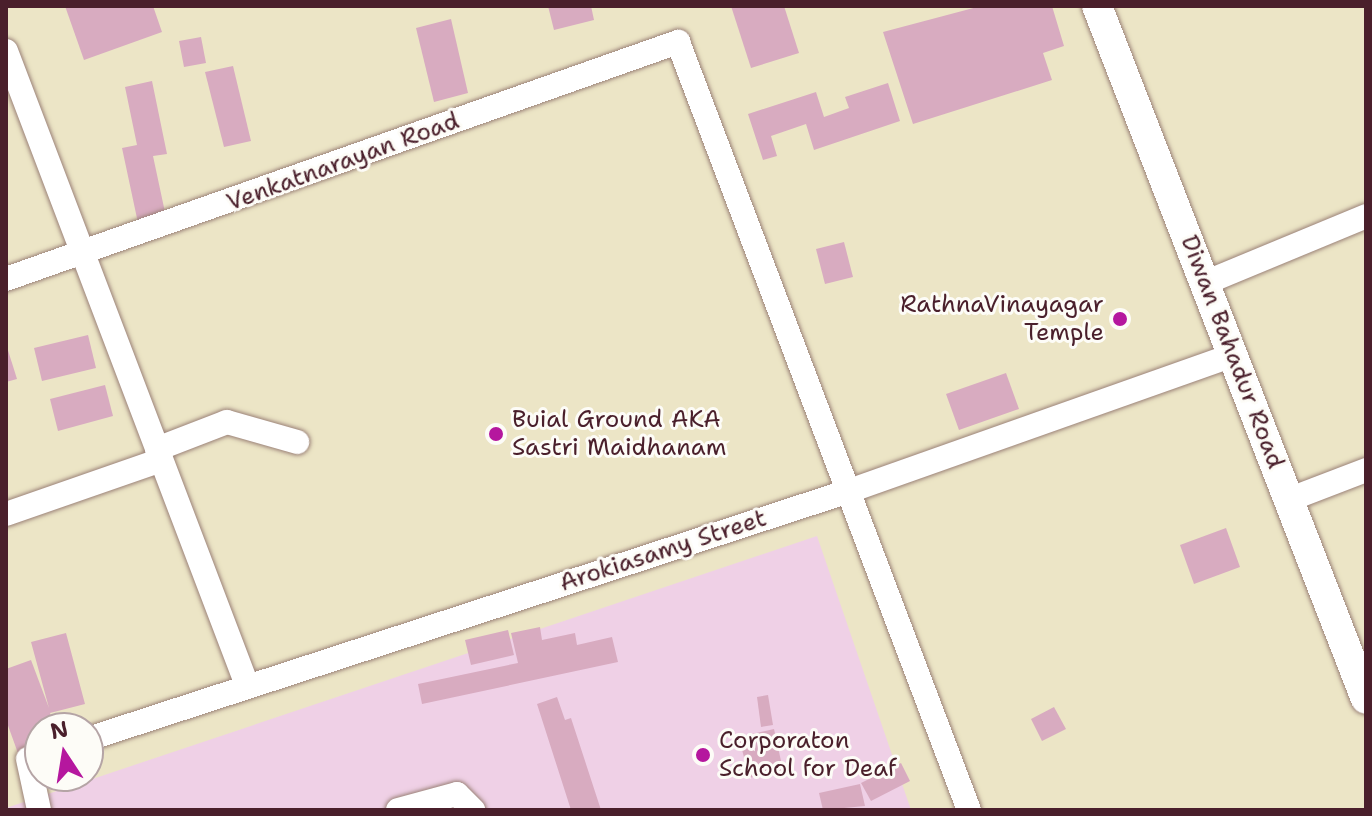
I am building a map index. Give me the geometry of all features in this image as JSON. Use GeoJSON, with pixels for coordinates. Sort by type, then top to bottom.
{"type":"FeatureCollection","features":[{"type":"Feature","properties":{"kind":"main road","name":"Diwan Bahadur Road"},"geometry":{"type":"LineString","coordinates":[[1097,6],[1235,354],[1288,500],[1358,659],[1366,699]]}},
{"type":"Feature","properties":{"kind":"street","name":"Venkatnarayan Road"},"geometry":{"type":"LineString","coordinates":[[6,279],[87,253],[678,42],[852,490]]}},
{"type":"Feature","properties":{"kind":"street"},"geometry":{"type":"LineString","coordinates":[[6,51],[87,253],[247,685]]}},
{"type":"Feature","properties":{"kind":"street"},"geometry":{"type":"LineString","coordinates":[[1207,282],[1366,216]]}},
{"type":"Feature","properties":{"kind":"street","name":"Arokiasamy Street"},"geometry":{"type":"LineString","coordinates":[[104,734],[852,490],[1235,354]]}},
{"type":"Feature","properties":{"kind":"street"},"geometry":{"type":"LineString","coordinates":[[6,514],[159,454],[227,422],[297,442]]}},
{"type":"Feature","properties":{"kind":"street"},"geometry":{"type":"LineString","coordinates":[[1288,500],[1366,470]]}},
{"type":"Feature","properties":{"kind":"street"},"geometry":{"type":"LineString","coordinates":[[852,490],[969,810]]}},
{"type":"Feature","properties":{"kind":"street"},"geometry":{"type":"LineString","coordinates":[[398,810],[457,794],[473,810]]}},
{"type":"Feature","properties":{"kind":"shaded area"},"geometry":{"type":"Polygon","coordinates":[[[817,536],[911,810],[6,810],[54,792],[104,792],[104,775],[817,536]]]}},
{"type":"Feature","properties":{"kind":"building"},"geometry":{"type":"Polygon","coordinates":[[[65,6],[153,6],[162,32],[84,60],[65,6]]]}},
{"type":"Feature","properties":{"kind":"building"},"geometry":{"type":"Polygon","coordinates":[[[548,6],[591,6],[594,20],[554,30],[548,6]]]}},
{"type":"Feature","properties":{"kind":"building"},"geometry":{"type":"Polygon","coordinates":[[[731,6],[784,6],[799,53],[751,68],[731,6]]]}},
{"type":"Feature","properties":{"kind":"building"},"geometry":{"type":"Polygon","coordinates":[[[981,6],[1052,6],[1064,46],[1043,53],[1052,80],[913,124],[883,32],[981,6]]]}},
{"type":"Feature","properties":{"kind":"building"},"geometry":{"type":"Polygon","coordinates":[[[451,19],[468,93],[434,102],[416,28],[451,19]]]}},
{"type":"Feature","properties":{"kind":"building"},"geometry":{"type":"Polygon","coordinates":[[[201,37],[206,63],[184,67],[179,41],[201,37]]]}},
{"type":"Feature","properties":{"kind":"building"},"geometry":{"type":"Polygon","coordinates":[[[233,66],[251,141],[224,147],[205,72],[233,66]]]}},
{"type":"Feature","properties":{"kind":"building"},"geometry":{"type":"Polygon","coordinates":[[[152,81],[167,154],[153,156],[166,217],[138,223],[122,148],[137,145],[125,87],[152,81]]]}},
{"type":"Feature","properties":{"kind":"building"},"geometry":{"type":"Polygon","coordinates":[[[888,83],[900,121],[814,150],[806,124],[771,136],[777,156],[763,160],[748,114],[816,92],[824,117],[849,108],[845,97],[888,83]]]}},
{"type":"Feature","properties":{"kind":"building"},"geometry":{"type":"Polygon","coordinates":[[[844,242],[853,277],[825,284],[816,249],[844,242]]]}},
{"type":"Feature","properties":{"kind":"building"},"geometry":{"type":"Polygon","coordinates":[[[88,335],[96,368],[42,381],[34,348],[88,335]]]}},
{"type":"Feature","properties":{"kind":"building"},"geometry":{"type":"Polygon","coordinates":[[[6,344],[17,379],[6,382],[6,344]]]}},
{"type":"Feature","properties":{"kind":"building"},"geometry":{"type":"Polygon","coordinates":[[[1006,373],[1019,409],[959,430],[946,394],[1006,373]]]}},
{"type":"Feature","properties":{"kind":"building"},"geometry":{"type":"Polygon","coordinates":[[[105,385],[113,416],[58,431],[50,399],[105,385]]]}},
{"type":"Feature","properties":{"kind":"building"},"geometry":{"type":"Polygon","coordinates":[[[1226,528],[1240,567],[1194,584],[1180,545],[1226,528]]]}},
{"type":"Feature","properties":{"kind":"building"},"geometry":{"type":"Polygon","coordinates":[[[540,627],[542,640],[575,633],[577,645],[612,637],[618,662],[422,704],[418,684],[518,663],[511,633],[540,627]]]}},
{"type":"Feature","properties":{"kind":"building"},"geometry":{"type":"Polygon","coordinates":[[[508,630],[514,655],[471,665],[465,640],[508,630]]]}},
{"type":"Feature","properties":{"kind":"building"},"geometry":{"type":"Polygon","coordinates":[[[66,633],[85,704],[54,712],[24,712],[24,754],[19,756],[6,720],[6,669],[31,660],[49,708],[31,642],[66,633]]]}},
{"type":"Feature","properties":{"kind":"building"},"geometry":{"type":"Polygon","coordinates":[[[768,695],[773,725],[761,727],[757,697],[768,695]]]}},
{"type":"Feature","properties":{"kind":"building"},"geometry":{"type":"Polygon","coordinates":[[[557,697],[565,720],[571,718],[601,810],[571,810],[537,704],[557,697]]]}},
{"type":"Feature","properties":{"kind":"building"},"geometry":{"type":"Polygon","coordinates":[[[1054,707],[1066,729],[1042,741],[1031,719],[1054,707]]]}},
{"type":"Feature","properties":{"kind":"building"},"geometry":{"type":"Polygon","coordinates":[[[774,729],[783,770],[749,778],[739,737],[774,729]]]}},
{"type":"Feature","properties":{"kind":"building"},"geometry":{"type":"Polygon","coordinates":[[[901,763],[910,781],[871,801],[861,783],[901,763]]]}},
{"type":"Feature","properties":{"kind":"building"},"geometry":{"type":"Polygon","coordinates":[[[860,784],[865,806],[823,810],[819,793],[860,784]]]}},
{"type":"Feature","properties":{"kind":"place","name":"RathnaVinayagar Temple"},"geometry":{"type":"Point","coordinates":[1120,319]}},
{"type":"Feature","properties":{"kind":"place","name":"Buial Ground AKA Sastri Maidhanam"},"geometry":{"type":"Point","coordinates":[496,434]}},
{"type":"Feature","properties":{"kind":"place","name":"Corporaton School for Deaf"},"geometry":{"type":"Point","coordinates":[703,755]}}]}
